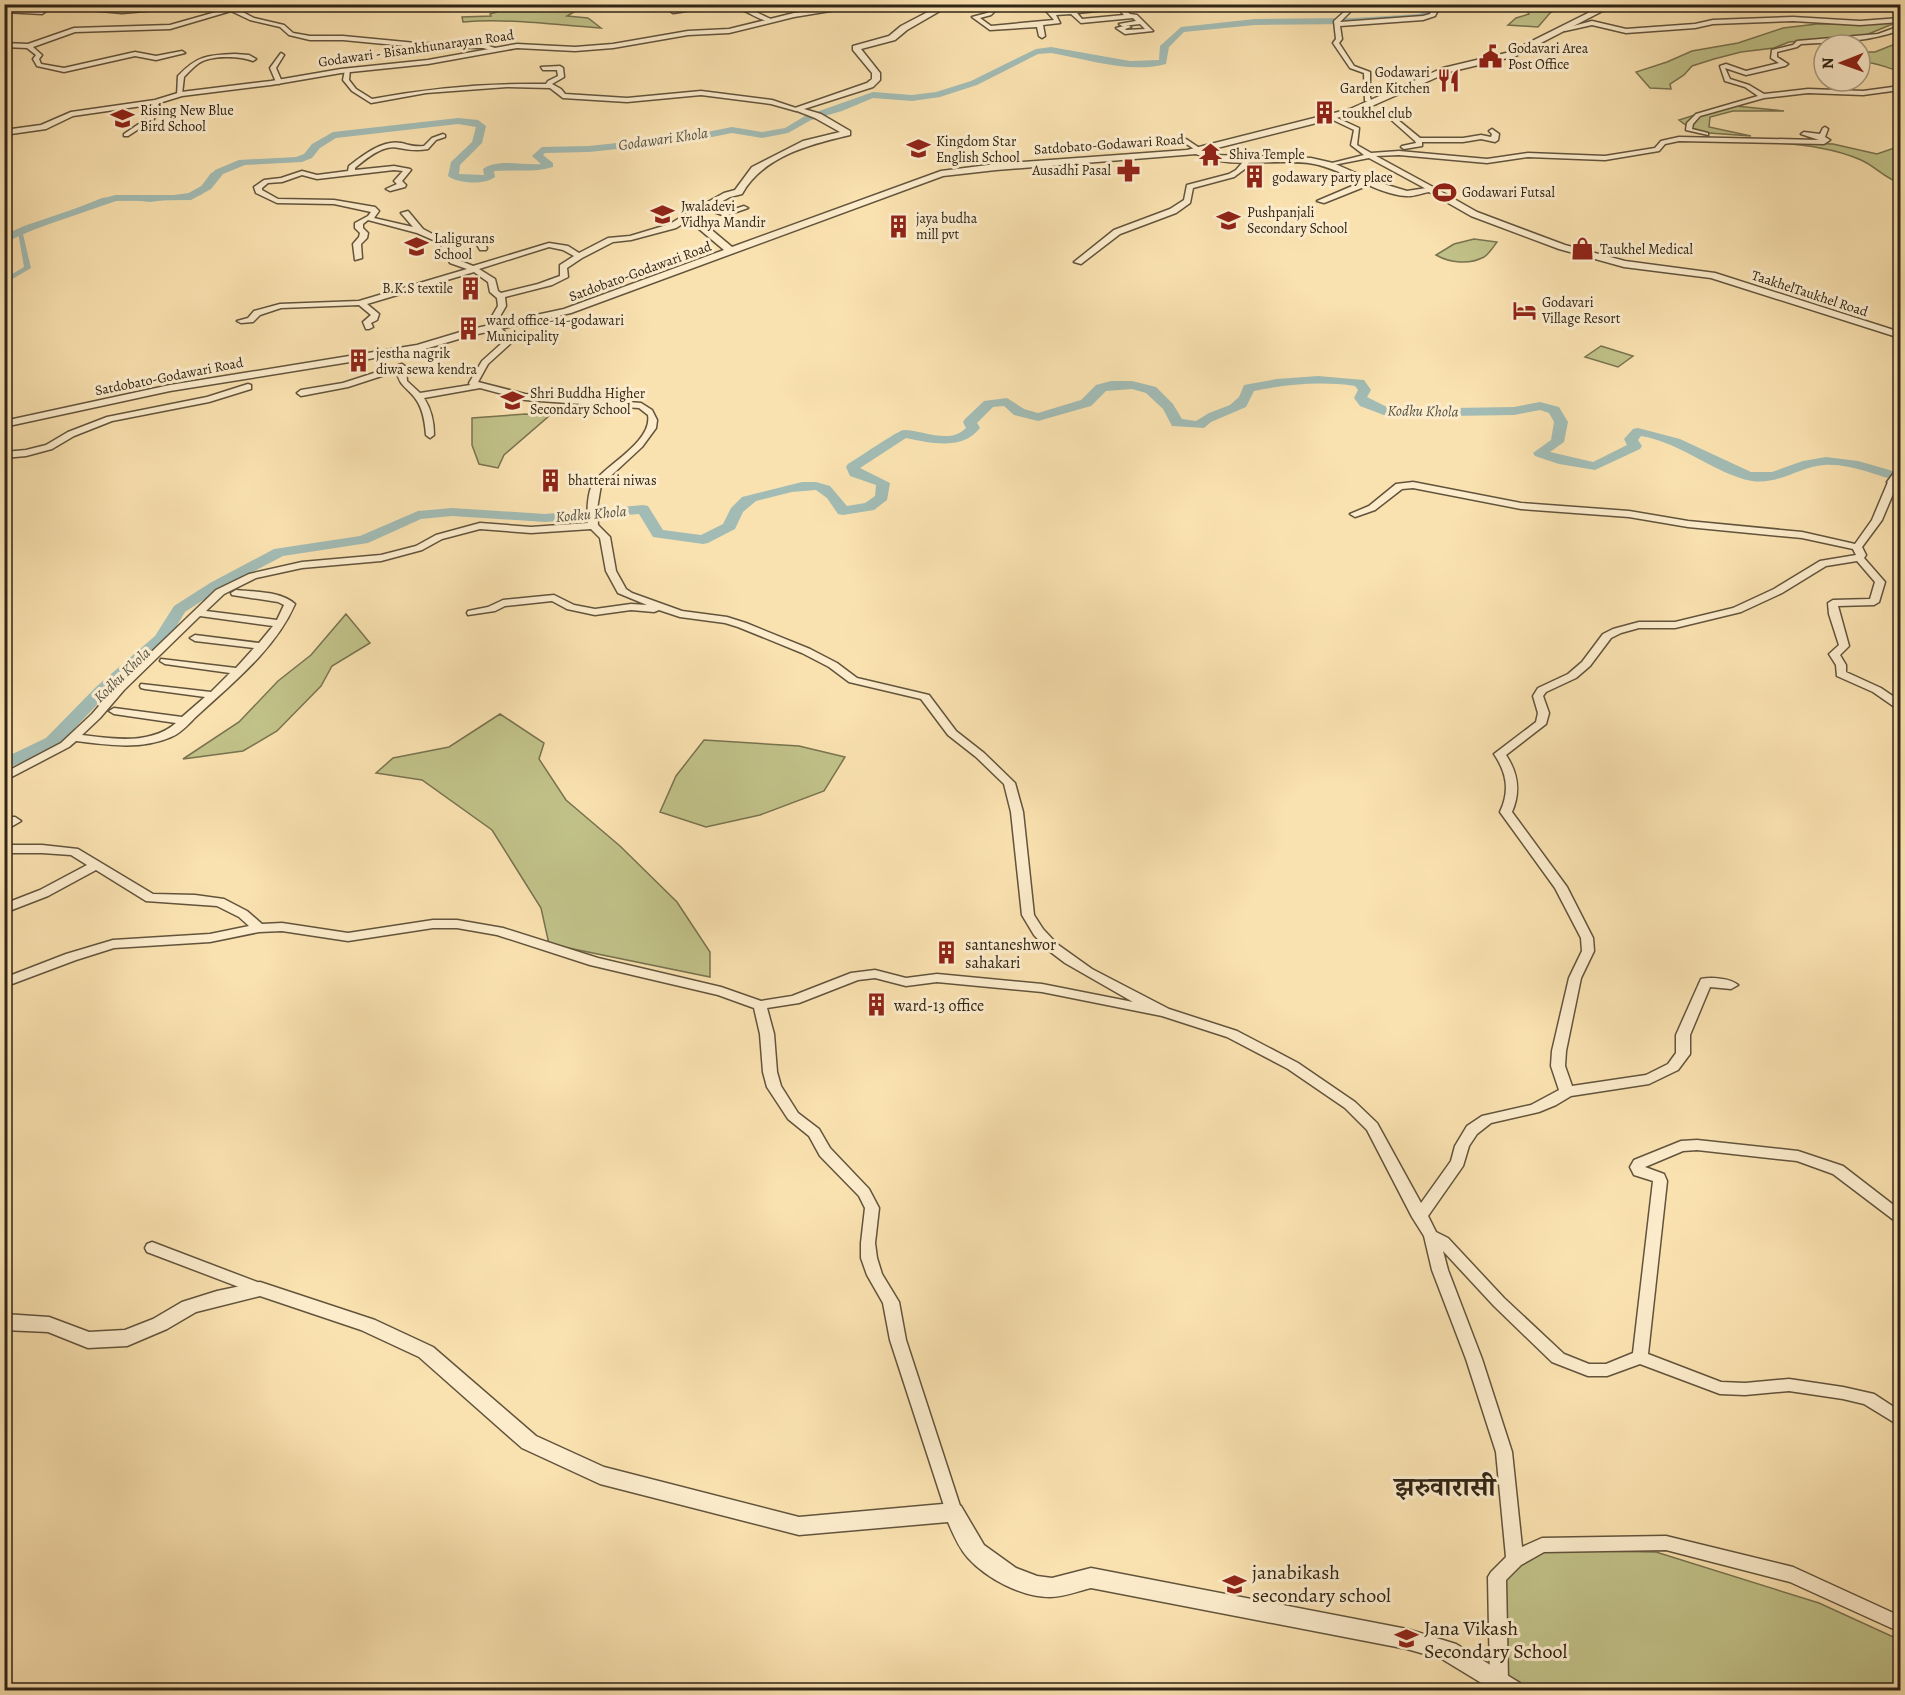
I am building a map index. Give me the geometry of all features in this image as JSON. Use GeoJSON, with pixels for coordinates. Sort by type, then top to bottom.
{"type":"FeatureCollection","features":[{"type":"Feature","properties":{"kind":"street"},"geometry":{"type":"LineString","coordinates":[[29,4],[122,10],[220,4]]}},
{"type":"Feature","properties":{"kind":"street","name":"Godawari - Bisankhunarayan Road"},"geometry":{"type":"LineString","coordinates":[[4,133],[44,127],[71,114],[156,102],[178,94],[348,70],[428,62],[495,49],[528,46],[602,48],[688,33],[729,31],[770,20],[870,4]]}},
{"type":"Feature","properties":{"kind":"street"},"geometry":{"type":"LineString","coordinates":[[799,110],[870,85],[876,80],[876,73],[856,48],[892,38],[904,27],[950,4]]}},
{"type":"Feature","properties":{"kind":"street"},"geometry":{"type":"LineString","coordinates":[[988,5],[995,8],[989,14],[975,17],[990,28],[1058,22],[1043,4]]}},
{"type":"Feature","properties":{"kind":"street"},"geometry":{"type":"LineString","coordinates":[[1347,4],[1347,12],[1337,21],[1339,39],[1336,43],[1352,67],[1367,72],[1370,82],[1366,95],[1368,101],[1374,103]]}},
{"type":"Feature","properties":{"kind":"street"},"geometry":{"type":"LineString","coordinates":[[1338,24],[1423,18],[1433,15],[1436,9],[1443,4]]}},
{"type":"Feature","properties":{"kind":"street","name":"Satdobato-Godawari Road"},"geometry":{"type":"LineString","coordinates":[[4,424],[245,375],[425,346],[494,327],[582,307],[941,174],[984,168],[1198,150],[1330,117],[1363,108],[1446,70],[1513,54],[1613,4]]}},
{"type":"Feature","properties":{"kind":"street"},"geometry":{"type":"LineString","coordinates":[[673,11],[724,5],[743,8],[770,20]]}},
{"type":"Feature","properties":{"kind":"street"},"geometry":{"type":"LineString","coordinates":[[4,45],[29,46],[74,30],[178,26],[233,6],[252,19],[282,26],[291,34],[310,38],[343,38],[416,45],[483,46],[495,49]]}},
{"type":"Feature","properties":{"kind":"street"},"geometry":{"type":"LineString","coordinates":[[4,10],[138,15],[186,7]]}},
{"type":"Feature","properties":{"kind":"street"},"geometry":{"type":"LineString","coordinates":[[1053,14],[1119,7],[1129,16]]}},
{"type":"Feature","properties":{"kind":"street"},"geometry":{"type":"LineString","coordinates":[[1072,12],[1081,21],[1135,16],[1142,23],[1091,26],[1087,21]]}},
{"type":"Feature","properties":{"kind":"street"},"geometry":{"type":"LineString","coordinates":[[1565,29],[1592,23],[1626,31],[1695,26],[1713,22],[1792,19],[1860,23],[1900,20]]}},
{"type":"Feature","properties":{"kind":"street"},"geometry":{"type":"LineString","coordinates":[[1040,25],[1042,36]]}},
{"type":"Feature","properties":{"kind":"street"},"geometry":{"type":"LineString","coordinates":[[1017,26],[1017,37]]}},
{"type":"Feature","properties":{"kind":"street"},"geometry":{"type":"LineString","coordinates":[[1763,96],[1747,86],[1727,80],[1722,67],[1726,66],[1746,73],[1785,64],[1774,58],[1774,51],[1795,46],[1799,42],[1879,36],[1900,28]]}},
{"type":"Feature","properties":{"kind":"street"},"geometry":{"type":"LineString","coordinates":[[29,46],[39,55],[36,59],[39,65],[64,70],[138,54],[156,58],[182,52]]}},
{"type":"Feature","properties":{"kind":"street"},"geometry":{"type":"LineString","coordinates":[[279,81],[273,68],[281,55]]}},
{"type":"Feature","properties":{"kind":"street"},"geometry":{"type":"LineString","coordinates":[[178,94],[181,76],[198,61],[226,56],[249,56],[253,59]]}},
{"type":"Feature","properties":{"kind":"street"},"geometry":{"type":"LineString","coordinates":[[543,68],[560,68],[561,76],[550,82],[548,86]]}},
{"type":"Feature","properties":{"kind":"street"},"geometry":{"type":"LineString","coordinates":[[348,70],[346,80],[351,88],[371,101],[454,88],[507,85],[548,86],[556,87],[563,96],[627,100],[701,93],[772,102],[818,116],[847,133],[806,143],[755,170],[753,177],[741,187],[739,192],[727,195],[673,226],[631,238],[611,240],[579,256],[563,267],[564,277],[549,285],[516,291],[501,297]]}},
{"type":"Feature","properties":{"kind":"street"},"geometry":{"type":"LineString","coordinates":[[1735,138],[1689,129],[1690,123],[1698,115],[1763,96],[1808,91],[1863,93],[1900,88]]}},
{"type":"Feature","properties":{"kind":"street"},"geometry":{"type":"LineString","coordinates":[[126,135],[152,118],[156,102]]}},
{"type":"Feature","properties":{"kind":"street"},"geometry":{"type":"LineString","coordinates":[[1358,149],[1419,146],[1418,140],[1390,116],[1363,108]]}},
{"type":"Feature","properties":{"kind":"street"},"geometry":{"type":"LineString","coordinates":[[1330,117],[1357,129],[1358,135],[1354,145],[1358,149],[1430,189]]}},
{"type":"Feature","properties":{"kind":"street"},"geometry":{"type":"LineString","coordinates":[[1330,165],[1370,156],[1399,153],[1486,161],[1528,155],[1605,158],[1656,150],[1663,142],[1679,139],[1735,138],[1824,142],[1827,140],[1804,134],[1823,136],[1825,129]]}},
{"type":"Feature","properties":{"kind":"street"},"geometry":{"type":"LineString","coordinates":[[1418,140],[1467,140],[1481,137],[1495,140],[1496,134],[1492,131]]}},
{"type":"Feature","properties":{"kind":"street"},"geometry":{"type":"LineString","coordinates":[[352,173],[351,167],[373,150],[399,145],[406,149],[426,148],[434,139],[443,136]]}},
{"type":"Feature","properties":{"kind":"street"},"geometry":{"type":"LineString","coordinates":[[1164,144],[1186,141],[1212,158],[1300,159],[1330,165],[1407,194],[1430,189]]}},
{"type":"Feature","properties":{"kind":"street"},"geometry":{"type":"LineString","coordinates":[[1078,262],[1117,232],[1173,211],[1187,201],[1190,187],[1196,183],[1234,176],[1244,168],[1248,158]]}},
{"type":"Feature","properties":{"kind":"street"},"geometry":{"type":"LineString","coordinates":[[358,258],[357,244],[363,238],[364,233],[359,228],[359,223],[370,218],[375,212],[372,208],[334,202],[277,201],[257,189],[266,181],[282,180],[302,173],[317,177],[394,168],[408,170],[398,182],[402,185],[390,189]]}},
{"type":"Feature","properties":{"kind":"street"},"geometry":{"type":"LineString","coordinates":[[1321,201],[1361,185],[1359,180],[1361,178]]}},
{"type":"Feature","properties":{"kind":"street","name":"TaakhelTaukhel Road"},"geometry":{"type":"LineString","coordinates":[[1430,189],[1474,214],[1562,247],[1624,264],[1712,275],[1900,335]]}},
{"type":"Feature","properties":{"kind":"street"},"geometry":{"type":"LineString","coordinates":[[706,206],[725,214],[744,208]]}},
{"type":"Feature","properties":{"kind":"street"},"geometry":{"type":"LineString","coordinates":[[405,213],[420,231]]}},
{"type":"Feature","properties":{"kind":"street"},"geometry":{"type":"LineString","coordinates":[[689,216],[732,252]]}},
{"type":"Feature","properties":{"kind":"street"},"geometry":{"type":"LineString","coordinates":[[370,218],[420,231],[443,242],[477,239],[483,248]]}},
{"type":"Feature","properties":{"kind":"street"},"geometry":{"type":"LineString","coordinates":[[443,242],[453,261],[474,269],[492,282],[494,292],[501,297],[502,306],[492,323],[507,341],[485,363],[473,383],[525,396],[641,406],[650,412],[653,420],[649,432],[615,471],[597,484],[592,508],[593,526],[605,537],[611,571],[622,591],[670,610],[692,616],[727,620],[742,625],[806,651],[833,665],[853,680],[925,697],[952,733],[980,755],[1009,783],[1017,812],[1028,915],[1035,930],[1068,961],[1164,1012]]}},
{"type":"Feature","properties":{"kind":"street"},"geometry":{"type":"LineString","coordinates":[[242,321],[250,320],[257,313],[280,306],[360,303],[549,245],[565,248],[579,256]]}},
{"type":"Feature","properties":{"kind":"street"},"geometry":{"type":"LineString","coordinates":[[360,303],[369,308],[369,312],[375,314],[374,318],[367,322],[369,327]]}},
{"type":"Feature","properties":{"kind":"street"},"geometry":{"type":"LineString","coordinates":[[382,354],[386,368],[389,370]]}},
{"type":"Feature","properties":{"kind":"street"},"geometry":{"type":"LineString","coordinates":[[301,393],[345,385],[402,368],[403,384],[418,396],[430,424],[430,435]]}},
{"type":"Feature","properties":{"kind":"street"},"geometry":{"type":"LineString","coordinates":[[4,455],[26,453],[49,447],[71,434],[110,419],[247,389],[245,375]]}},
{"type":"Feature","properties":{"kind":"street"},"geometry":{"type":"LineString","coordinates":[[418,396],[478,386]]}},
{"type":"Feature","properties":{"kind":"street"},"geometry":{"type":"LineString","coordinates":[[1567,1092],[1558,1066],[1559,1051],[1575,978],[1588,951],[1587,938],[1561,887],[1506,812],[1513,799],[1514,786],[1507,763],[1500,754],[1544,719],[1545,712],[1538,696],[1542,690],[1572,676],[1586,664],[1607,636],[1628,627],[1676,625],[1737,609],[1778,591],[1823,563],[1858,553],[1898,478]]}},
{"type":"Feature","properties":{"kind":"street"},"geometry":{"type":"LineString","coordinates":[[1355,514],[1372,508],[1399,486],[1413,485],[1521,506],[1629,514],[1688,524],[1802,535],[1858,553],[1880,582],[1874,602],[1833,603],[1833,612],[1842,633],[1844,646],[1834,654],[1841,665],[1841,674],[1877,690],[1900,706]]}},
{"type":"Feature","properties":{"kind":"street"},"geometry":{"type":"LineString","coordinates":[[4,778],[65,745],[96,716],[120,688],[220,592],[268,571],[302,565],[381,558],[419,548],[440,537],[480,526],[531,530],[593,526]]}},
{"type":"Feature","properties":{"kind":"street"},"geometry":{"type":"LineString","coordinates":[[73,737],[130,744],[150,741],[170,734],[185,721],[262,646],[288,612],[290,604],[280,599],[236,593]]}},
{"type":"Feature","properties":{"kind":"street"},"geometry":{"type":"LineString","coordinates":[[472,613],[491,609],[503,603],[554,598],[571,607],[595,612],[632,607],[670,610]]}},
{"type":"Feature","properties":{"kind":"street"},"geometry":{"type":"LineString","coordinates":[[198,613],[280,624]]}},
{"type":"Feature","properties":{"kind":"street"},"geometry":{"type":"LineString","coordinates":[[195,638],[262,646]]}},
{"type":"Feature","properties":{"kind":"street"},"geometry":{"type":"LineString","coordinates":[[165,661],[237,671]]}},
{"type":"Feature","properties":{"kind":"street"},"geometry":{"type":"LineString","coordinates":[[145,686],[212,695]]}},
{"type":"Feature","properties":{"kind":"street"},"geometry":{"type":"LineString","coordinates":[[114,711],[185,721]]}},
{"type":"Feature","properties":{"kind":"street"},"geometry":{"type":"LineString","coordinates":[[4,821],[15,821],[4,828]]}},
{"type":"Feature","properties":{"kind":"street"},"geometry":{"type":"LineString","coordinates":[[4,849],[74,852],[150,898],[220,902],[243,914],[259,928]]}},
{"type":"Feature","properties":{"kind":"street"},"geometry":{"type":"LineString","coordinates":[[4,909],[44,893],[97,865]]}},
{"type":"Feature","properties":{"kind":"street"},"geometry":{"type":"LineString","coordinates":[[4,983],[71,957],[113,944],[210,938],[259,928],[282,927],[348,937],[433,924],[457,924],[499,931],[595,962],[721,991],[760,1005],[794,1000],[856,976],[875,974],[906,982],[937,978],[1042,988],[1164,1012],[1232,1034],[1293,1066],[1350,1105],[1372,1127],[1431,1236],[1440,1270],[1474,1359],[1504,1452],[1515,1560]]}},
{"type":"Feature","properties":{"kind":"street"},"geometry":{"type":"LineString","coordinates":[[1419,1217],[1458,1162],[1462,1146],[1472,1130],[1487,1119],[1534,1109],[1567,1092],[1649,1079],[1674,1066],[1683,1054],[1683,1035],[1706,982],[1731,985]]}},
{"type":"Feature","properties":{"kind":"street"},"geometry":{"type":"LineString","coordinates":[[760,1005],[767,1034],[770,1072],[774,1087],[793,1116],[814,1132],[825,1152],[864,1193],[872,1208],[869,1257],[875,1275],[891,1302],[898,1340],[954,1512],[962,1531],[976,1552],[1004,1572],[1024,1582],[1046,1587],[1059,1587],[1091,1578],[1406,1639],[1448,1651],[1506,1686]]}},
{"type":"Feature","properties":{"kind":"street"},"geometry":{"type":"LineString","coordinates":[[1640,1356],[1660,1181],[1659,1178],[1639,1171],[1637,1167],[1639,1164],[1681,1146],[1697,1145],[1798,1156],[1838,1170],[1900,1218]]}},
{"type":"Feature","properties":{"kind":"street"},"geometry":{"type":"LineString","coordinates":[[1431,1236],[1443,1242],[1499,1302],[1558,1358],[1588,1370],[1606,1370],[1640,1356],[1720,1388],[1745,1389],[1789,1385],[1860,1396],[1900,1419]]}},
{"type":"Feature","properties":{"kind":"street"},"geometry":{"type":"LineString","coordinates":[[152,1248],[260,1289],[368,1325],[426,1352],[529,1442],[600,1475],[799,1526],[954,1512]]}},
{"type":"Feature","properties":{"kind":"street"},"geometry":{"type":"LineString","coordinates":[[4,1322],[49,1325],[88,1340],[127,1338],[160,1324],[189,1307],[217,1298],[260,1289]]}},
{"type":"Feature","properties":{"kind":"street"},"geometry":{"type":"LineString","coordinates":[[1506,1686],[1497,1577],[1515,1560],[1542,1545],[1666,1543],[1793,1575],[1900,1624]]}},
{"type":"Feature","properties":{"kind":"green space"},"geometry":{"type":"Polygon","coordinates":[[[510,5],[586,5],[567,16],[588,18],[601,28],[515,21],[463,22],[462,17],[491,16],[490,14],[507,9],[510,5]]]}},
{"type":"Feature","properties":{"kind":"green space"},"geometry":{"type":"Polygon","coordinates":[[[1523,5],[1563,5],[1550,13],[1538,27],[1508,25],[1516,18],[1529,14],[1523,5]]]}},
{"type":"Feature","properties":{"kind":"green space"},"geometry":{"type":"Polygon","coordinates":[[[1895,23],[1871,33],[1812,33],[1812,40],[1789,42],[1774,48],[1741,52],[1714,59],[1692,66],[1684,75],[1670,84],[1671,89],[1650,88],[1636,72],[1692,51],[1738,43],[1783,28],[1817,24],[1895,23]]]}},
{"type":"Feature","properties":{"kind":"green space"},"geometry":{"type":"Polygon","coordinates":[[[1900,42],[1900,71],[1872,63],[1872,52],[1900,42]]]}},
{"type":"Feature","properties":{"kind":"green space"},"geometry":{"type":"Polygon","coordinates":[[[1726,105],[1784,111],[1733,111],[1710,117],[1709,127],[1751,136],[1695,132],[1679,120],[1726,105]]]}},
{"type":"Feature","properties":{"kind":"green space"},"geometry":{"type":"Polygon","coordinates":[[[1769,142],[1833,144],[1877,154],[1900,146],[1900,183],[1866,163],[1839,152],[1769,142]]]}},
{"type":"Feature","properties":{"kind":"green space"},"geometry":{"type":"Polygon","coordinates":[[[1474,239],[1497,242],[1486,256],[1478,260],[1453,261],[1436,255],[1454,244],[1474,239]]]}},
{"type":"Feature","properties":{"kind":"green space"},"geometry":{"type":"Polygon","coordinates":[[[1601,346],[1633,356],[1618,367],[1585,357],[1601,346]]]}},
{"type":"Feature","properties":{"kind":"green space"},"geometry":{"type":"Polygon","coordinates":[[[526,414],[549,416],[504,455],[498,468],[479,464],[472,445],[472,418],[526,414]]]}},
{"type":"Feature","properties":{"kind":"green space"},"geometry":{"type":"Polygon","coordinates":[[[346,614],[370,643],[332,666],[321,686],[277,731],[243,751],[183,759],[239,722],[278,681],[311,655],[346,614]]]}},
{"type":"Feature","properties":{"kind":"green space"},"geometry":{"type":"Polygon","coordinates":[[[500,714],[544,743],[539,759],[566,800],[620,846],[677,902],[710,952],[710,977],[549,944],[541,908],[492,830],[422,780],[376,773],[393,758],[449,747],[500,714]]]}},
{"type":"Feature","properties":{"kind":"green space"},"geometry":{"type":"Polygon","coordinates":[[[704,740],[799,746],[845,757],[824,791],[760,815],[706,827],[660,812],[676,776],[704,740]]]}},
{"type":"Feature","properties":{"kind":"green space"},"geometry":{"type":"Polygon","coordinates":[[[1531,1550],[1656,1552],[1819,1603],[1900,1640],[1900,1690],[1514,1690],[1497,1673],[1499,1581],[1531,1550]]]}},
{"type":"Feature","properties":{"kind":"waterway","name":"Godawari Khola"},"geometry":{"type":"LineString","coordinates":[[4,240],[28,228],[115,198],[187,198],[207,187],[219,172],[243,162],[298,160],[308,156],[316,146],[333,135],[458,121],[474,122],[481,126],[477,143],[455,164],[453,176],[473,179],[490,177],[488,169],[515,166],[540,168],[549,165],[537,156],[542,150],[589,149],[692,138],[732,130],[762,135],[788,130],[808,118],[839,109],[873,95],[912,98],[937,95],[974,83],[1036,52],[1051,50],[1130,64],[1152,65],[1163,62],[1165,46],[1181,30],[1255,22],[1353,21],[1422,17],[1436,4]]}},
{"type":"Feature","properties":{"kind":"waterway","name":"Godawari Khola"},"geometry":{"type":"LineString","coordinates":[[4,282],[28,268],[20,233],[102,200],[121,197],[150,200],[199,194],[213,174],[244,161]]}},
{"type":"Feature","properties":{"kind":"waterway","name":"Kodku Khola"},"geometry":{"type":"LineString","coordinates":[[4,765],[52,742],[102,690],[161,639],[179,609],[215,586],[279,552],[363,540],[418,515],[452,512],[545,518],[643,509],[658,534],[687,536],[703,540],[730,526],[736,512],[747,500],[780,490],[816,486],[828,492],[843,511],[869,507],[882,497],[883,483],[855,473],[853,467],[879,452],[903,434],[941,440],[960,438],[973,428],[970,422],[989,404],[1007,402],[1019,412],[1038,417],[1086,403],[1101,388],[1111,385],[1132,385],[1151,390],[1168,407],[1177,423],[1199,425],[1206,419],[1241,404],[1249,388],[1304,380],[1345,381],[1359,383],[1365,390],[1360,398],[1365,403],[1389,413],[1514,411],[1540,406],[1554,410],[1561,422],[1557,442],[1540,453],[1559,460],[1595,466],[1635,446],[1631,439],[1638,432],[1676,442],[1751,476],[1772,476],[1815,462],[1836,461],[1900,477]]}},
{"type":"Feature","properties":{"kind":"place","name":"Godavari Area Post Office"},"geometry":{"type":"Point","coordinates":[1490,56]}},
{"type":"Feature","properties":{"kind":"place","name":"Godawari Garden Kitchen"},"geometry":{"type":"Point","coordinates":[1448,80]}},
{"type":"Feature","properties":{"kind":"place","name":"toukhel club"},"geometry":{"type":"Point","coordinates":[1324,113]}},
{"type":"Feature","properties":{"kind":"place","name":"Rising New Blue Bird School"},"geometry":{"type":"Point","coordinates":[122,118]}},
{"type":"Feature","properties":{"kind":"place","name":"Kingdom Star English School"},"geometry":{"type":"Point","coordinates":[918,149]}},
{"type":"Feature","properties":{"kind":"place","name":"Shiva Temple"},"geometry":{"type":"Point","coordinates":[1211,154]}},
{"type":"Feature","properties":{"kind":"place","name":"Ausadhi Pasal"},"geometry":{"type":"Point","coordinates":[1129,170]}},
{"type":"Feature","properties":{"kind":"place","name":"godawary party place"},"geometry":{"type":"Point","coordinates":[1254,177]}},
{"type":"Feature","properties":{"kind":"place","name":"Godawari Futsal"},"geometry":{"type":"Point","coordinates":[1444,192]}},
{"type":"Feature","properties":{"kind":"place","name":"Jwaladevi Vidhya Mandir"},"geometry":{"type":"Point","coordinates":[663,214]}},
{"type":"Feature","properties":{"kind":"place","name":"Pushpanjali Secondary School"},"geometry":{"type":"Point","coordinates":[1229,220]}},
{"type":"Feature","properties":{"kind":"place","name":"jaya budha mill pvt"},"geometry":{"type":"Point","coordinates":[898,226]}},
{"type":"Feature","properties":{"kind":"place","name":"Laligurans School"},"geometry":{"type":"Point","coordinates":[416,246]}},
{"type":"Feature","properties":{"kind":"place","name":"Taukhel Medical"},"geometry":{"type":"Point","coordinates":[1582,249]}},
{"type":"Feature","properties":{"kind":"place","name":"B.K.S textile"},"geometry":{"type":"Point","coordinates":[471,288]}},
{"type":"Feature","properties":{"kind":"place","name":"Godavari Village Resort"},"geometry":{"type":"Point","coordinates":[1524,310]}},
{"type":"Feature","properties":{"kind":"place","name":"ward office-14-godawari Municipality"},"geometry":{"type":"Point","coordinates":[468,328]}},
{"type":"Feature","properties":{"kind":"place","name":"jestha nagrik diwa sewa kendra"},"geometry":{"type":"Point","coordinates":[358,361]}},
{"type":"Feature","properties":{"kind":"place","name":"Shri Buddha Higher Secondary School"},"geometry":{"type":"Point","coordinates":[512,401]}},
{"type":"Feature","properties":{"kind":"place","name":"bhatterai niwas"},"geometry":{"type":"Point","coordinates":[550,480]}},
{"type":"Feature","properties":{"kind":"place","name":"santaneshwor sahakari"},"geometry":{"type":"Point","coordinates":[947,953]}},
{"type":"Feature","properties":{"kind":"place","name":"ward-13 office"},"geometry":{"type":"Point","coordinates":[876,1005]}},
{"type":"Feature","properties":{"kind":"place","name":"janabikash secondary school"},"geometry":{"type":"Point","coordinates":[1234,1584]}},
{"type":"Feature","properties":{"kind":"place","name":"Jana Vikash Secondary School"},"geometry":{"type":"Point","coordinates":[1406,1639]}},
{"type":"Feature","properties":{"kind":"district","name":"झरुवारासी"},"geometry":{"type":"Point","coordinates":[1445,1487]}}]}
